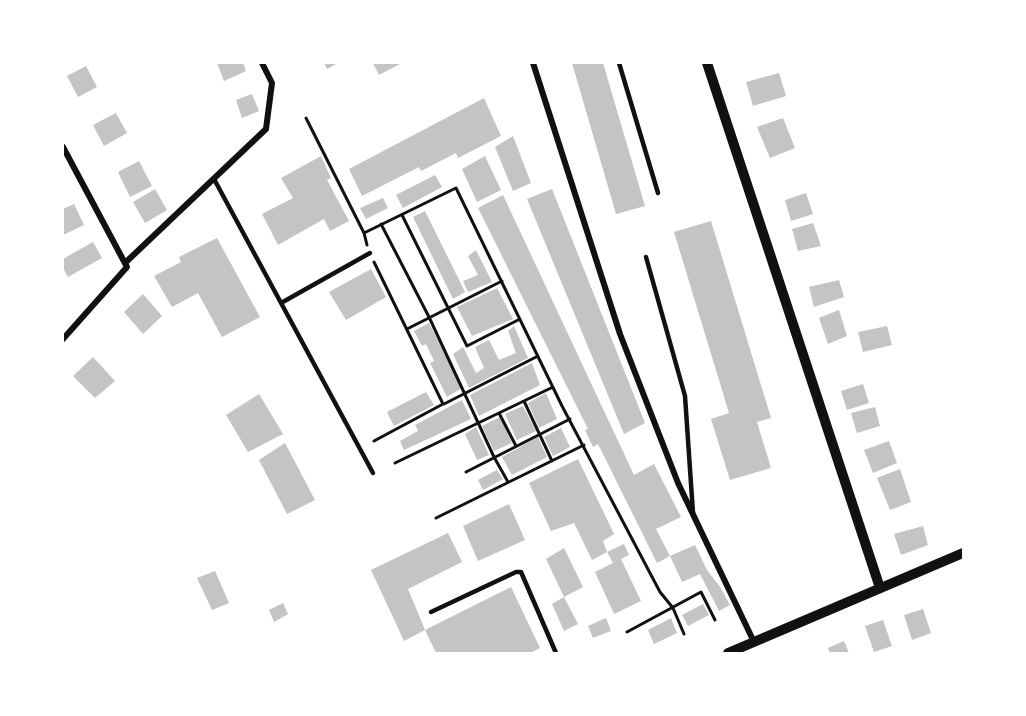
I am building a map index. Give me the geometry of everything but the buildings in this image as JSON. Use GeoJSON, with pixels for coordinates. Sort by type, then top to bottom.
{"type":"FeatureCollection","features":[{"type":"Feature","properties":{"kind":"street"},"geometry":{"type":"LineString","coordinates":[[125,263],[266,129],[272,83],[261,63]]}},
{"type":"Feature","properties":{"kind":"street"},"geometry":{"type":"LineString","coordinates":[[533,63],[620,334],[678,483],[754,642]]}},
{"type":"Feature","properties":{"kind":"street"},"geometry":{"type":"LineString","coordinates":[[707,63],[880,588]]}},
{"type":"Feature","properties":{"kind":"street"},"geometry":{"type":"LineString","coordinates":[[63,147],[127,267],[63,339]]}},
{"type":"Feature","properties":{"kind":"street"},"geometry":{"type":"LineString","coordinates":[[728,653],[963,553]]}},
{"type":"Feature","properties":{"kind":"lane"},"geometry":{"type":"LineString","coordinates":[[619,63],[658,193]]}},
{"type":"Feature","properties":{"kind":"lane"},"geometry":{"type":"LineString","coordinates":[[214,179],[373,473]]}},
{"type":"Feature","properties":{"kind":"lane"},"geometry":{"type":"LineString","coordinates":[[281,303],[370,254]]}},
{"type":"Feature","properties":{"kind":"lane"},"geometry":{"type":"LineString","coordinates":[[646,257],[685,396],[693,514]]}},
{"type":"Feature","properties":{"kind":"lane"},"geometry":{"type":"LineString","coordinates":[[431,612],[516,572],[521,572],[556,653]]}},
{"type":"Feature","properties":{"kind":"path"},"geometry":{"type":"LineString","coordinates":[[306,118],[364,233],[370,254],[443,404]]}},
{"type":"Feature","properties":{"kind":"path"},"geometry":{"type":"LineString","coordinates":[[364,233],[456,188],[553,387],[660,592],[673,608],[684,634]]}},
{"type":"Feature","properties":{"kind":"path"},"geometry":{"type":"LineString","coordinates":[[402,215],[467,346],[520,319]]}},
{"type":"Feature","properties":{"kind":"path"},"geometry":{"type":"LineString","coordinates":[[381,224],[508,482]]}},
{"type":"Feature","properties":{"kind":"path"},"geometry":{"type":"LineString","coordinates":[[406,329],[502,281]]}},
{"type":"Feature","properties":{"kind":"path"},"geometry":{"type":"LineString","coordinates":[[374,441],[538,356]]}},
{"type":"Feature","properties":{"kind":"path"},"geometry":{"type":"LineString","coordinates":[[395,463],[553,387]]}},
{"type":"Feature","properties":{"kind":"path"},"geometry":{"type":"LineString","coordinates":[[524,401],[552,461]]}},
{"type":"Feature","properties":{"kind":"path"},"geometry":{"type":"LineString","coordinates":[[499,413],[516,446]]}},
{"type":"Feature","properties":{"kind":"path"},"geometry":{"type":"LineString","coordinates":[[466,472],[570,419]]}},
{"type":"Feature","properties":{"kind":"path"},"geometry":{"type":"LineString","coordinates":[[436,518],[584,445]]}},
{"type":"Feature","properties":{"kind":"path"},"geometry":{"type":"LineString","coordinates":[[627,632],[701,592],[715,620]]}}]}
